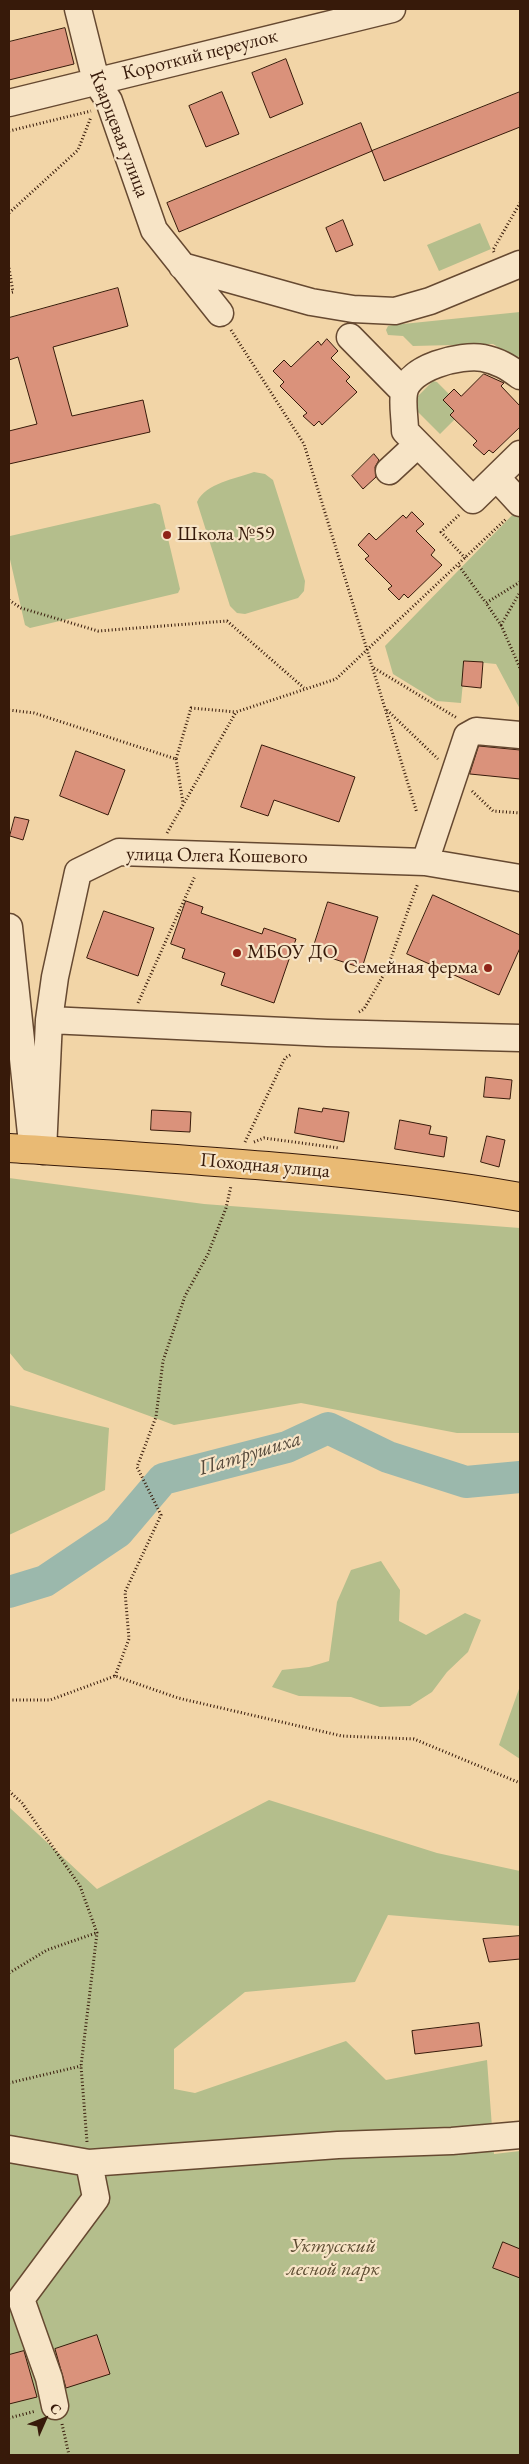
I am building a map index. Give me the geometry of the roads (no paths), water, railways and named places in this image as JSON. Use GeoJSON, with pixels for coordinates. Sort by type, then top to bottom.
{"type":"FeatureCollection","features":[{"type":"Feature","properties":{"kind":"main road","name":"Походная улица"},"geometry":{"type":"LineString","coordinates":[[28,1150],[236,1162],[452,1186],[520,1197]]}},
{"type":"Feature","properties":{"kind":"street","name":"Кварцевая улица"},"geometry":{"type":"LineString","coordinates":[[78,9],[96,81],[109,101],[154,230],[220,313]]}},
{"type":"Feature","properties":{"kind":"street","name":"Короткий переулок"},"geometry":{"type":"LineString","coordinates":[[9,103],[392,9]]}},
{"type":"Feature","properties":{"kind":"street"},"geometry":{"type":"LineString","coordinates":[[182,266],[311,302],[353,309],[395,311],[430,301],[520,264]]}},
{"type":"Feature","properties":{"kind":"street"},"geometry":{"type":"LineString","coordinates":[[350,338],[404,392]]}},
{"type":"Feature","properties":{"kind":"street"},"geometry":{"type":"LineString","coordinates":[[520,376],[502,363],[481,357],[445,362],[427,367],[410,380],[404,392],[405,431],[473,500],[520,454]]}},
{"type":"Feature","properties":{"kind":"street"},"geometry":{"type":"LineString","coordinates":[[389,471],[417,445]]}},
{"type":"Feature","properties":{"kind":"street"},"geometry":{"type":"LineString","coordinates":[[496,478],[517,508]]}},
{"type":"Feature","properties":{"kind":"street"},"geometry":{"type":"LineString","coordinates":[[425,862],[467,736],[476,732],[520,734]]}},
{"type":"Feature","properties":{"kind":"street","name":"улица Олега Кошевого"},"geometry":{"type":"LineString","coordinates":[[28,1150],[55,977],[78,872],[119,852],[425,862],[520,878]]}},
{"type":"Feature","properties":{"kind":"street"},"geometry":{"type":"LineString","coordinates":[[9,927],[28,1150]]}},
{"type":"Feature","properties":{"kind":"street"},"geometry":{"type":"LineString","coordinates":[[49,1020],[327,1033],[520,1038]]}},
{"type":"Feature","properties":{"kind":"street"},"geometry":{"type":"LineString","coordinates":[[9,2149],[89,2163],[338,2145],[452,2141],[520,2135]]}},
{"type":"Feature","properties":{"kind":"street"},"geometry":{"type":"LineString","coordinates":[[55,2406],[49,2378],[15,2305],[96,2198],[89,2163]]}},
{"type":"Feature","properties":{"kind":"waterway","name":"Патрушиха"},"geometry":{"type":"LineString","coordinates":[[9,1592],[45,1581],[118,1532],[163,1479],[287,1447],[328,1428],[388,1457],[466,1482],[520,1477]]}},
{"type":"Feature","properties":{"kind":"place","name":"Школа №59"},"geometry":{"type":"Point","coordinates":[167,535]}},
{"type":"Feature","properties":{"kind":"place","name":"МБОУ ДО"},"geometry":{"type":"Point","coordinates":[237,953]}},
{"type":"Feature","properties":{"kind":"place","name":"Семейная ферма"},"geometry":{"type":"Point","coordinates":[488,968]}},
{"type":"Feature","properties":{"kind":"park label","name":"Уктусский лесной парк"},"geometry":{"type":"Point","coordinates":[333,2258]}}]}
